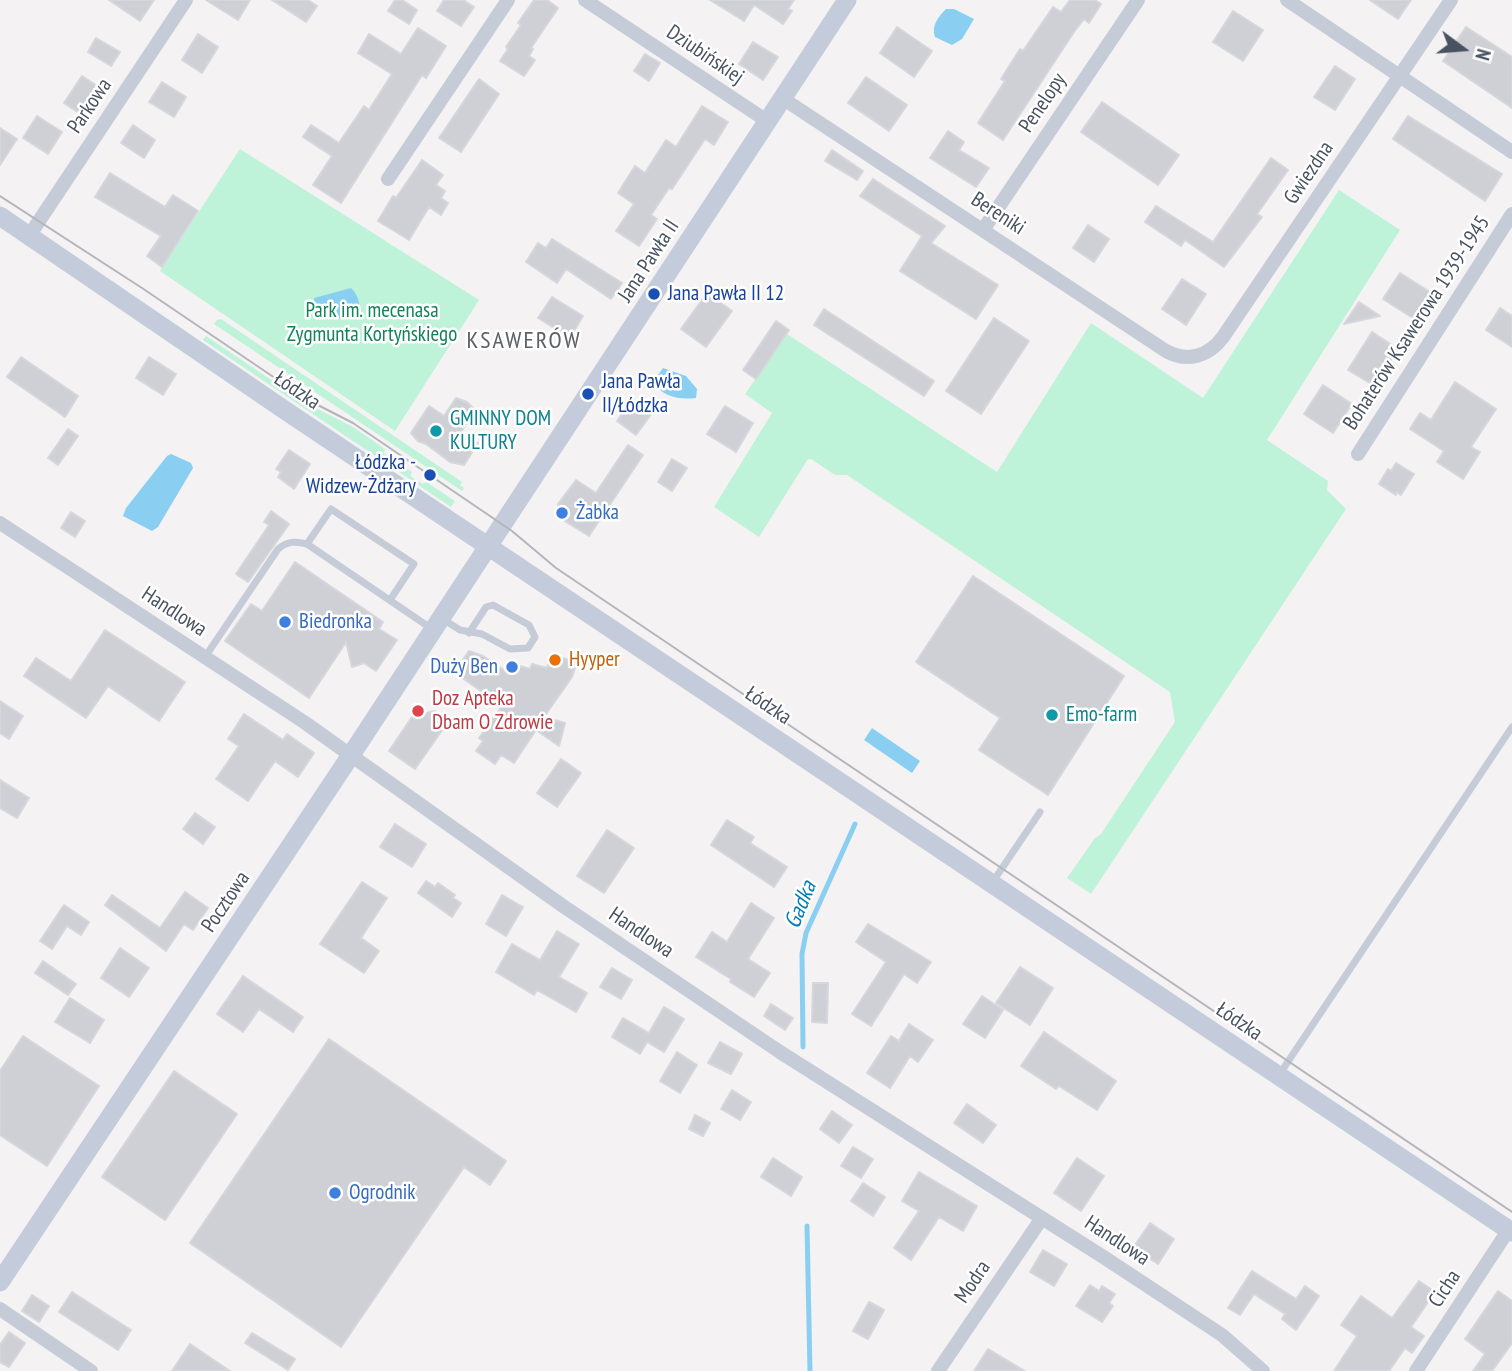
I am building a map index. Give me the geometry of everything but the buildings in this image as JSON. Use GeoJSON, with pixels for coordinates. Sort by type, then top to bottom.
{"type":"FeatureCollection","features":[{"type":"Feature","properties":{"kind":"main road","name":"Jana Pawła II"},"geometry":{"type":"LineString","coordinates":[[488,546],[847,0]]}},
{"type":"Feature","properties":{"kind":"main road","name":"Łódzka"},"geometry":{"type":"LineString","coordinates":[[0,216],[1510,1231]]}},
{"type":"Feature","properties":{"kind":"main road","name":"Pocztowa"},"geometry":{"type":"LineString","coordinates":[[0,1282],[488,546]]}},
{"type":"Feature","properties":{"kind":"street","name":"Parkowa"},"geometry":{"type":"LineString","coordinates":[[29,236],[186,0]]}},
{"type":"Feature","properties":{"kind":"street"},"geometry":{"type":"LineString","coordinates":[[388,179],[508,0]]}},
{"type":"Feature","properties":{"kind":"street","name":"Dziubińskiej"},"geometry":{"type":"LineString","coordinates":[[585,0],[767,121]]}},
{"type":"Feature","properties":{"kind":"street","name":"Penelopy"},"geometry":{"type":"LineString","coordinates":[[984,230],[1138,0]]}},
{"type":"Feature","properties":{"kind":"street"},"geometry":{"type":"LineString","coordinates":[[1287,0],[1512,152]]}},
{"type":"Feature","properties":{"kind":"street","name":"Gwiezdna"},"geometry":{"type":"LineString","coordinates":[[1192,358],[1209,351],[1223,337],[1451,0]]}},
{"type":"Feature","properties":{"kind":"street","name":"Bereniki"},"geometry":{"type":"LineString","coordinates":[[782,98],[1166,351],[1181,358],[1192,358]]}},
{"type":"Feature","properties":{"kind":"street","name":"Bohaterów Ksawerowa 1939-1945"},"geometry":{"type":"LineString","coordinates":[[1358,454],[1512,214]]}},
{"type":"Feature","properties":{"kind":"street","name":"Handlowa"},"geometry":{"type":"LineString","coordinates":[[0,523],[304,722],[563,906],[746,1029],[1222,1335],[1264,1371]]}},
{"type":"Feature","properties":{"kind":"street","name":"Modra"},"geometry":{"type":"LineString","coordinates":[[938,1371],[1042,1218]]}},
{"type":"Feature","properties":{"kind":"street","name":"Cicha"},"geometry":{"type":"LineString","coordinates":[[1416,1371],[1510,1231]]}},
{"type":"Feature","properties":{"kind":"street"},"geometry":{"type":"LineString","coordinates":[[0,1309],[91,1371]]}},
{"type":"Feature","properties":{"kind":"lane"},"geometry":{"type":"LineString","coordinates":[[307,544],[331,509],[383,543],[414,564],[390,600]]}},
{"type":"Feature","properties":{"kind":"lane"},"geometry":{"type":"LineString","coordinates":[[205,658],[278,549],[286,542],[307,544],[390,600],[437,623],[469,633],[482,635],[510,649],[528,648],[535,637],[529,625],[494,605],[485,607],[469,633]]}},
{"type":"Feature","properties":{"kind":"lane"},"geometry":{"type":"LineString","coordinates":[[1278,1075],[1512,729]]}},
{"type":"Feature","properties":{"kind":"lane"},"geometry":{"type":"LineString","coordinates":[[992,884],[1040,812]]}},
{"type":"Feature","properties":{"kind":"green space","name":"Park im. mecenasa Zygmunta Kortyńskiego"},"geometry":{"type":"Polygon","coordinates":[[[240,149],[479,300],[395,431],[160,271],[240,149]]]}},
{"type":"Feature","properties":{"kind":"green space"},"geometry":{"type":"Polygon","coordinates":[[[1339,190],[1400,230],[1267,440],[1328,481],[1327,490],[1346,509],[1091,894],[1067,878],[1095,838],[1101,834],[1175,722],[1170,692],[847,475],[835,475],[811,459],[808,459],[759,537],[714,507],[772,413],[745,394],[787,334],[997,472],[1091,323],[1203,398],[1339,190]]]}},
{"type":"Feature","properties":{"kind":"green space"},"geometry":{"type":"Polygon","coordinates":[[[221,319],[462,482],[462,491],[214,324],[221,319]]]}},
{"type":"Feature","properties":{"kind":"green space"},"geometry":{"type":"Polygon","coordinates":[[[206,336],[304,402],[353,427],[385,449],[383,453],[412,472],[410,476],[423,484],[426,482],[455,501],[451,507],[203,340],[206,336]]]}},
{"type":"Feature","properties":{"kind":"water"},"geometry":{"type":"Polygon","coordinates":[[[946,9],[954,9],[974,19],[962,39],[952,45],[935,37],[934,33],[936,22],[946,9]]]}},
{"type":"Feature","properties":{"kind":"water"},"geometry":{"type":"Polygon","coordinates":[[[351,288],[360,306],[353,318],[339,318],[313,310],[314,298],[351,288]]]}},
{"type":"Feature","properties":{"kind":"water"},"geometry":{"type":"Polygon","coordinates":[[[663,368],[686,376],[697,389],[696,398],[672,396],[657,387],[653,382],[663,368]]]}},
{"type":"Feature","properties":{"kind":"water"},"geometry":{"type":"Polygon","coordinates":[[[171,454],[191,463],[193,468],[158,527],[152,531],[123,516],[126,508],[171,454]]]}},
{"type":"Feature","properties":{"kind":"water"},"geometry":{"type":"Polygon","coordinates":[[[872,728],[920,761],[912,773],[864,740],[872,728]]]}},
{"type":"Feature","properties":{"kind":"waterway","name":"Gadka"},"geometry":{"type":"LineString","coordinates":[[803,1047],[802,954],[806,933],[855,824]]}},
{"type":"Feature","properties":{"kind":"waterway","name":"Gadka"},"geometry":{"type":"LineString","coordinates":[[807,1226],[810,1371]]}},
{"type":"Feature","properties":{"kind":"tram line"},"geometry":{"type":"LineString","coordinates":[[0,196],[306,399],[353,423],[512,531],[556,568],[1512,1212]]}},
{"type":"Feature","properties":{"kind":"place","name":"Jana Pawła II 12"},"geometry":{"type":"Point","coordinates":[654,294]}},
{"type":"Feature","properties":{"kind":"place","name":"Jana Pawła II/Łódzka"},"geometry":{"type":"Point","coordinates":[588,394]}},
{"type":"Feature","properties":{"kind":"place","name":"GMINNY DOM KULTURY"},"geometry":{"type":"Point","coordinates":[436,431]}},
{"type":"Feature","properties":{"kind":"place","name":"Łódzka - Widzew-Żdżary"},"geometry":{"type":"Point","coordinates":[430,475]}},
{"type":"Feature","properties":{"kind":"place","name":"Żabka"},"geometry":{"type":"Point","coordinates":[562,513]}},
{"type":"Feature","properties":{"kind":"place","name":"Biedronka"},"geometry":{"type":"Point","coordinates":[285,622]}},
{"type":"Feature","properties":{"kind":"place","name":"Hyyper"},"geometry":{"type":"Point","coordinates":[555,660]}},
{"type":"Feature","properties":{"kind":"place","name":"Duży Ben"},"geometry":{"type":"Point","coordinates":[512,667]}},
{"type":"Feature","properties":{"kind":"place","name":"Doz Apteka Dbam O Zdrowie"},"geometry":{"type":"Point","coordinates":[418,711]}},
{"type":"Feature","properties":{"kind":"place","name":"Emo-farm"},"geometry":{"type":"Point","coordinates":[1052,715]}},
{"type":"Feature","properties":{"kind":"place","name":"Ogrodnik"},"geometry":{"type":"Point","coordinates":[335,1193]}},
{"type":"Feature","properties":{"kind":"district","name":"KSAWERÓW"},"geometry":{"type":"Point","coordinates":[524,341]}}]}
